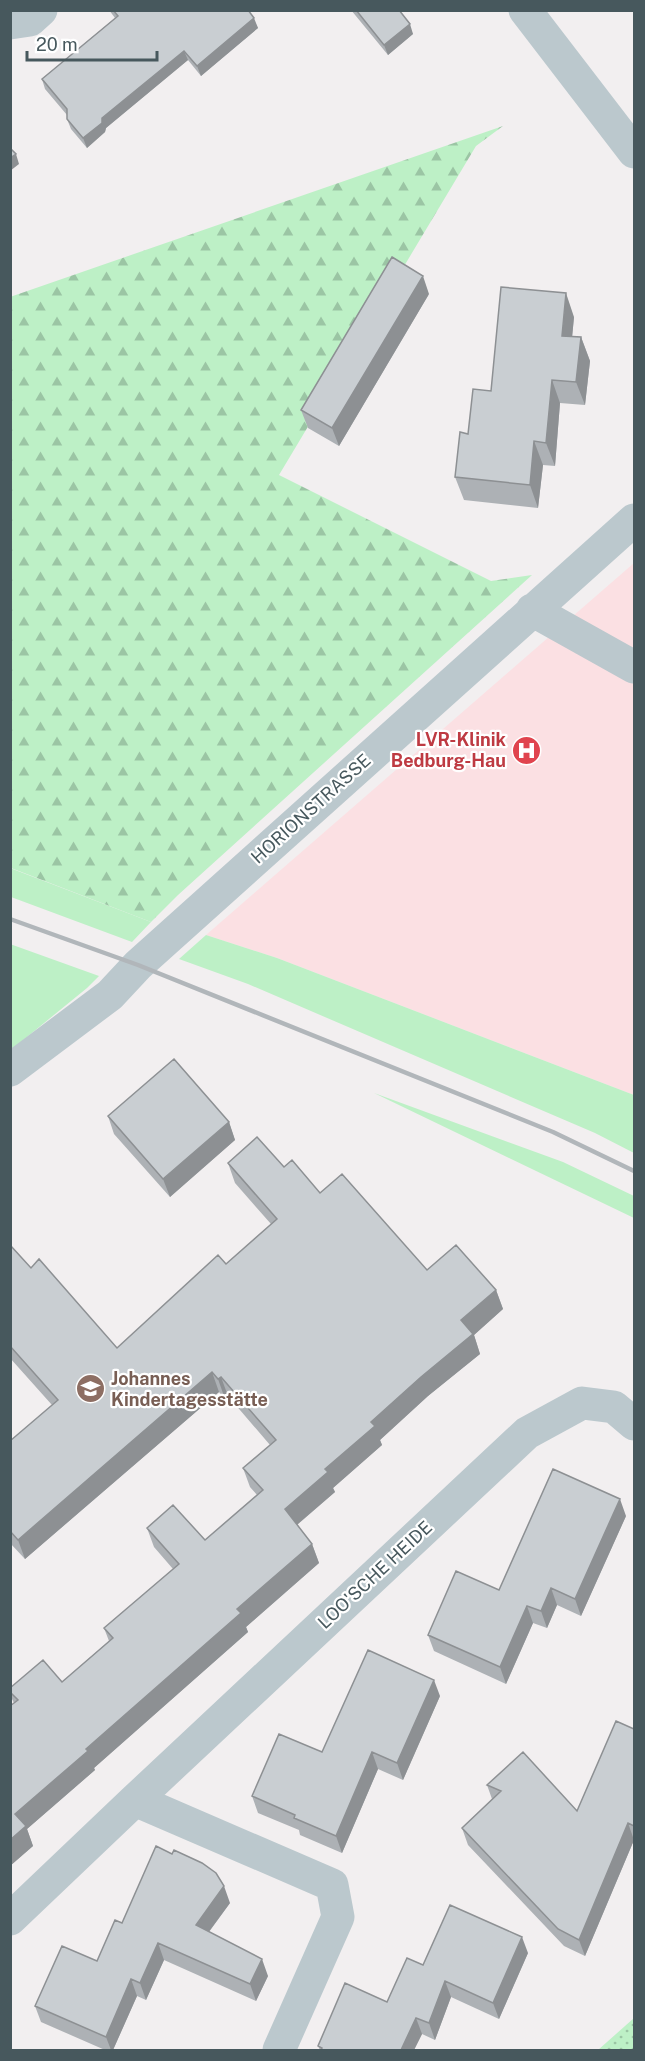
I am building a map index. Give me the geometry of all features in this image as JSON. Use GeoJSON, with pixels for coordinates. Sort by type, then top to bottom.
{"type":"FeatureCollection","features":[{"type":"Feature","properties":{"kind":"street"},"geometry":{"type":"LineString","coordinates":[[10,23],[30,20],[41,10]]}},
{"type":"Feature","properties":{"kind":"street"},"geometry":{"type":"LineString","coordinates":[[525,10],[634,152]]}},
{"type":"Feature","properties":{"kind":"street","name":"HORIONSTRASSE"},"geometry":{"type":"LineString","coordinates":[[10,1070],[110,995],[138,965],[634,520]]}},
{"type":"Feature","properties":{"kind":"street"},"geometry":{"type":"LineString","coordinates":[[532,610],[634,667]]}},
{"type":"Feature","properties":{"kind":"street","name":"LOO'SCHE HEIDE"},"geometry":{"type":"LineString","coordinates":[[10,1919],[527,1433],[582,1403],[614,1407],[634,1424]]}},
{"type":"Feature","properties":{"kind":"street"},"geometry":{"type":"LineString","coordinates":[[135,1800],[332,1885],[338,1917],[279,2050]]}},
{"type":"Feature","properties":{"kind":"shaded area","name":"LVR-Klinik Bedburg-Hau"},"geometry":{"type":"Polygon","coordinates":[[[634,563],[634,1095],[277,958],[206,935],[634,563]]]}},
{"type":"Feature","properties":{"kind":"green space"},"geometry":{"type":"Polygon","coordinates":[[[503,126],[476,146],[279,475],[491,581],[532,575],[151,922],[11,868],[10,297],[503,126]]]}},
{"type":"Feature","properties":{"kind":"green space"},"geometry":{"type":"Polygon","coordinates":[[[10,868],[151,922],[132,942],[11,897],[10,868]]]}},
{"type":"Feature","properties":{"kind":"green space"},"geometry":{"type":"Polygon","coordinates":[[[206,935],[277,958],[634,1095],[634,1153],[595,1133],[248,984],[179,959],[206,935]]]}},
{"type":"Feature","properties":{"kind":"green space"},"geometry":{"type":"Polygon","coordinates":[[[10,944],[99,976],[11,1050],[10,944]]]}},
{"type":"Feature","properties":{"kind":"green space"},"geometry":{"type":"Polygon","coordinates":[[[374,1093],[563,1162],[634,1196],[634,1218],[374,1093]]]}},
{"type":"Feature","properties":{"kind":"green space"},"geometry":{"type":"Polygon","coordinates":[[[634,2018],[634,2050],[598,2050],[634,2018]]]}},
{"type":"Feature","properties":{"kind":"building"},"geometry":{"type":"Polygon","coordinates":[[[113,10],[248,10],[254,18],[197,66],[184,51],[102,118],[102,123],[83,138],[67,119],[67,109],[42,79],[118,16],[113,10]]]}},
{"type":"Feature","properties":{"kind":"building"},"geometry":{"type":"Polygon","coordinates":[[[356,10],[399,10],[410,24],[384,45],[356,10]]]}},
{"type":"Feature","properties":{"kind":"building"},"geometry":{"type":"Polygon","coordinates":[[[10,148],[16,154],[10,158],[10,148]]]}},
{"type":"Feature","properties":{"kind":"building"},"geometry":{"type":"Polygon","coordinates":[[[392,257],[423,276],[332,428],[301,410],[392,257]]]}},
{"type":"Feature","properties":{"kind":"building"},"geometry":{"type":"Polygon","coordinates":[[[501,287],[566,293],[562,336],[581,337],[576,382],[552,380],[546,443],[534,441],[530,485],[455,477],[460,432],[468,434],[473,389],[491,391],[501,287]]]}},
{"type":"Feature","properties":{"kind":"building"},"geometry":{"type":"Polygon","coordinates":[[[174,1059],[229,1122],[163,1179],[108,1116],[174,1059]]]}},
{"type":"Feature","properties":{"kind":"building"},"geometry":{"type":"Polygon","coordinates":[[[257,1137],[284,1167],[292,1160],[320,1193],[342,1174],[427,1270],[456,1245],[496,1290],[461,1320],[473,1334],[371,1422],[375,1426],[325,1469],[328,1472],[285,1509],[312,1544],[237,1609],[241,1613],[15,1814],[26,1826],[10,1840],[10,1706],[18,1700],[10,1692],[10,1688],[43,1660],[62,1682],[113,1638],[104,1628],[179,1564],[147,1528],[173,1505],[205,1540],[263,1490],[243,1468],[276,1440],[221,1377],[218,1379],[212,1372],[18,1540],[10,1531],[10,1441],[58,1400],[10,1346],[10,1245],[31,1268],[39,1259],[117,1348],[218,1255],[226,1264],[277,1219],[228,1163],[257,1137]]]}},
{"type":"Feature","properties":{"kind":"building"},"geometry":{"type":"Polygon","coordinates":[[[553,1469],[620,1499],[575,1599],[551,1588],[541,1611],[527,1606],[500,1667],[428,1635],[456,1571],[499,1590],[553,1469]]]}},
{"type":"Feature","properties":{"kind":"building"},"geometry":{"type":"Polygon","coordinates":[[[368,1650],[434,1680],[397,1763],[372,1752],[336,1836],[294,1818],[295,1815],[252,1796],[279,1734],[322,1752],[368,1650]]]}},
{"type":"Feature","properties":{"kind":"building"},"geometry":{"type":"Polygon","coordinates":[[[616,1721],[634,1729],[634,1826],[628,1823],[579,1940],[558,1929],[462,1828],[501,1791],[487,1785],[523,1752],[577,1811],[616,1721]]]}},
{"type":"Feature","properties":{"kind":"building"},"geometry":{"type":"Polygon","coordinates":[[[156,1846],[172,1854],[174,1850],[202,1863],[216,1873],[224,1886],[196,1925],[262,1959],[250,1984],[158,1943],[140,1983],[131,1979],[106,2037],[35,2006],[62,1946],[97,1961],[115,1920],[122,1923],[156,1846]]]}},
{"type":"Feature","properties":{"kind":"building"},"geometry":{"type":"Polygon","coordinates":[[[450,1905],[522,1937],[493,2003],[445,1981],[429,2023],[416,2018],[401,2050],[321,2050],[322,2048],[318,2046],[345,1983],[387,2002],[407,1958],[423,1965],[450,1905]]]}},
{"type":"Feature","properties":{"kind":"railway"},"geometry":{"type":"LineString","coordinates":[[10,919],[138,965],[553,1132],[634,1171]]}},
{"type":"Feature","properties":{"kind":"place","name":"LVR-Klinik Bedburg-Hau"},"geometry":{"type":"Point","coordinates":[527,750]}},
{"type":"Feature","properties":{"kind":"place","name":"Johannes Kindertagesstätte"},"geometry":{"type":"Point","coordinates":[90,1389]}}]}
